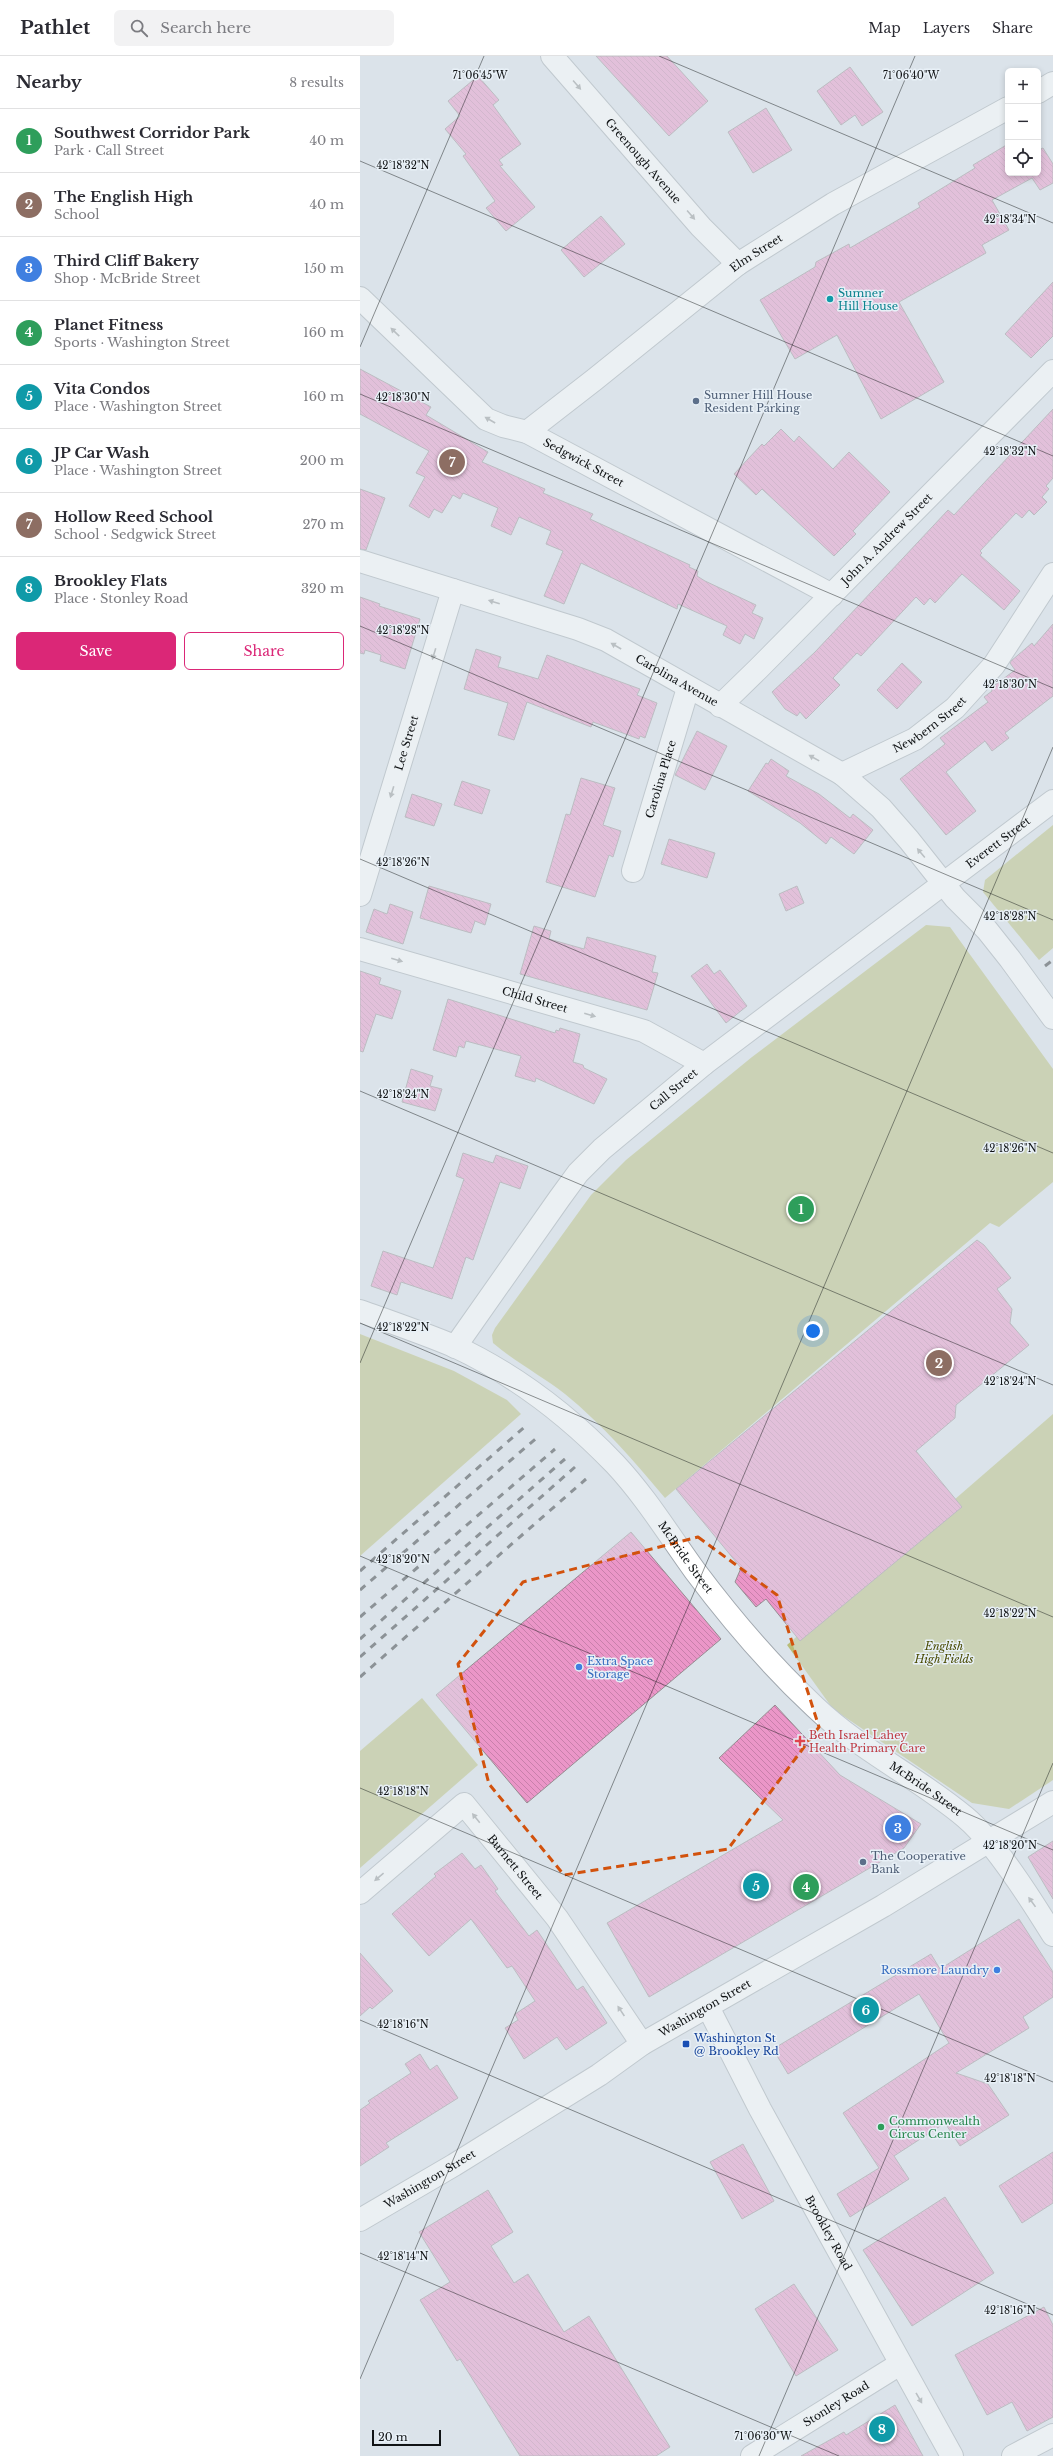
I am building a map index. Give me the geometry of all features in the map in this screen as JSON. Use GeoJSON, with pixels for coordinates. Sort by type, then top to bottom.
{"type":"FeatureCollection","features":[{"type":"Feature","properties":{"kind":"street","name":"Greenough Avenue"},"geometry":{"type":"LineString","coordinates":[[552,56],[701,227],[738,264]]}},
{"type":"Feature","properties":{"kind":"street"},"geometry":{"type":"LineString","coordinates":[[1041,90],[1053,83]]}},
{"type":"Feature","properties":{"kind":"street","name":"Elm Street"},"geometry":{"type":"LineString","coordinates":[[527,432],[738,264],[833,204],[1005,110]]}},
{"type":"Feature","properties":{"kind":"street","name":"Sedgwick Street"},"geometry":{"type":"LineString","coordinates":[[360,298],[486,419],[503,426],[527,432],[832,595]]}},
{"type":"Feature","properties":{"kind":"street","name":"John A. Andrew Street"},"geometry":{"type":"LineString","coordinates":[[720,706],[1053,371]]}},
{"type":"Feature","properties":{"kind":"street","name":"Carolina Avenue"},"geometry":{"type":"LineString","coordinates":[[360,561],[606,640],[688,688],[842,774],[881,808],[944,884],[991,936],[1053,1018]]}},
{"type":"Feature","properties":{"kind":"street","name":"Newbern Street"},"geometry":{"type":"LineString","coordinates":[[842,774],[915,739],[955,708],[994,665],[1053,574]]}},
{"type":"Feature","properties":{"kind":"street","name":"Lee Street"},"geometry":{"type":"LineString","coordinates":[[360,895],[453,590]]}},
{"type":"Feature","properties":{"kind":"street","name":"Carolina Place"},"geometry":{"type":"LineString","coordinates":[[633,871],[688,688]]}},
{"type":"Feature","properties":{"kind":"street","name":"Everett Street"},"geometry":{"type":"LineString","coordinates":[[944,884],[1053,801]]}},
{"type":"Feature","properties":{"kind":"street","name":"Call Street"},"geometry":{"type":"LineString","coordinates":[[455,1347],[578,1174],[620,1133],[704,1064],[944,884]]}},
{"type":"Feature","properties":{"kind":"street","name":"Child Street"},"geometry":{"type":"LineString","coordinates":[[360,949],[644,1031],[704,1064]]}},
{"type":"Feature","properties":{"kind":"street","name":"McBride Street"},"geometry":{"type":"LineString","coordinates":[[360,1311],[455,1347],[525,1388],[585,1435],[624,1475],[698,1574],[780,1673],[821,1713],[860,1744],[966,1818],[987,1841],[1053,1935]]}},
{"type":"Feature","properties":{"kind":"street","name":"Washington Street"},"geometry":{"type":"LineString","coordinates":[[360,2220],[454,2165],[599,2075],[642,2044],[883,1906],[1053,1802]]}},
{"type":"Feature","properties":{"kind":"street","name":"Burnett Street"},"geometry":{"type":"LineString","coordinates":[[360,1893],[464,1804],[557,1918],[642,2044]]}},
{"type":"Feature","properties":{"kind":"street","name":"Brookley Road"},"geometry":{"type":"LineString","coordinates":[[708,2007],[760,2109],[952,2456]]}},
{"type":"Feature","properties":{"kind":"street","name":"Stonley Road"},"geometry":{"type":"LineString","coordinates":[[752,2456],[900,2364]]}},
{"type":"Feature","properties":{"kind":"street"},"geometry":{"type":"LineString","coordinates":[[1013,2456],[1053,2435]]}},
{"type":"Feature","properties":{"kind":"highlighted area"},"geometry":{"type":"Polygon","coordinates":[[[698,1537],[777,1595],[819,1727],[728,1849],[564,1875],[489,1784],[458,1664],[523,1582],[698,1537]]]}},
{"type":"Feature","properties":{"kind":"green space"},"geometry":{"type":"Polygon","coordinates":[[[1053,825],[1053,948],[1039,960],[983,892],[985,880],[1053,825]]]}},
{"type":"Feature","properties":{"kind":"green space"},"geometry":{"type":"Polygon","coordinates":[[[926,925],[950,927],[1053,1069],[1053,1182],[999,1227],[990,1223],[665,1498],[618,1444],[579,1406],[556,1387],[493,1343],[492,1335],[495,1328],[591,1195],[626,1160],[752,1057],[926,925]]]}},
{"type":"Feature","properties":{"kind":"green space"},"geometry":{"type":"Polygon","coordinates":[[[360,1334],[454,1371],[507,1400],[521,1414],[360,1556],[360,1334]]]}},
{"type":"Feature","properties":{"kind":"green space","name":"English High Fields"},"geometry":{"type":"Polygon","coordinates":[[[1053,1414],[1053,1780],[1009,1809],[972,1803],[833,1709],[787,1645],[1053,1414]]]}},
{"type":"Feature","properties":{"kind":"green space"},"geometry":{"type":"Polygon","coordinates":[[[422,1698],[478,1765],[360,1868],[360,1751],[422,1698]]]}},
{"type":"Feature","properties":{"kind":"building"},"geometry":{"type":"Polygon","coordinates":[[[596,56],[667,56],[708,101],[669,136],[596,56]]]}},
{"type":"Feature","properties":{"kind":"building"},"geometry":{"type":"Polygon","coordinates":[[[850,67],[883,112],[862,126],[855,115],[841,125],[817,91],[850,67]]]}},
{"type":"Feature","properties":{"kind":"building"},"geometry":{"type":"Polygon","coordinates":[[[478,76],[499,100],[493,105],[521,144],[499,160],[503,165],[500,166],[535,207],[506,231],[486,208],[495,201],[463,156],[466,154],[445,129],[460,116],[448,101],[478,76]]]}},
{"type":"Feature","properties":{"kind":"building"},"geometry":{"type":"Polygon","coordinates":[[[766,108],[792,150],[753,173],[728,132],[766,108]]]}},
{"type":"Feature","properties":{"kind":"building","name":"Sumner Hill House"},"geometry":{"type":"Polygon","coordinates":[[[1005,146],[1005,176],[1041,176],[1041,149],[1043,148],[1053,164],[1053,183],[1040,190],[1032,178],[992,200],[1009,230],[982,245],[986,253],[899,302],[944,382],[881,419],[837,335],[795,359],[760,300],[815,267],[816,262],[849,244],[850,248],[920,207],[918,203],[975,168],[973,165],[1005,146]]]}},
{"type":"Feature","properties":{"kind":"building"},"geometry":{"type":"Polygon","coordinates":[[[601,216],[625,244],[584,277],[561,250],[601,216]]]}},
{"type":"Feature","properties":{"kind":"building"},"geometry":{"type":"Polygon","coordinates":[[[1053,282],[1053,336],[1031,358],[1005,334],[1053,282]]]}},
{"type":"Feature","properties":{"kind":"building"},"geometry":{"type":"Polygon","coordinates":[[[360,369],[431,407],[426,415],[488,452],[482,462],[545,489],[543,493],[593,514],[590,519],[690,565],[689,567],[698,571],[697,576],[705,581],[756,605],[752,613],[763,618],[754,639],[745,634],[740,644],[723,635],[727,626],[678,604],[677,609],[581,563],[564,604],[544,596],[563,551],[546,544],[551,531],[519,517],[511,535],[491,526],[498,508],[463,493],[460,499],[453,495],[442,513],[434,509],[429,518],[409,506],[425,477],[416,473],[429,451],[360,414],[360,369]]]}},
{"type":"Feature","properties":{"kind":"building"},"geometry":{"type":"Polygon","coordinates":[[[1053,409],[1053,478],[1046,486],[1049,489],[1042,497],[1047,502],[1034,515],[1029,510],[1022,518],[1016,513],[980,551],[982,553],[980,555],[1020,591],[1004,610],[962,574],[935,603],[930,598],[924,605],[916,597],[861,656],[857,653],[833,678],[840,685],[806,719],[800,712],[797,716],[785,709],[772,692],[815,652],[948,510],[954,515],[1053,409]]]}},
{"type":"Feature","properties":{"kind":"building"},"geometry":{"type":"Polygon","coordinates":[[[781,429],[794,442],[799,436],[833,469],[849,452],[890,492],[853,531],[856,534],[834,556],[762,489],[756,495],[734,474],[762,444],[764,446],[781,429]]]}},
{"type":"Feature","properties":{"kind":"building"},"geometry":{"type":"Polygon","coordinates":[[[360,489],[385,498],[366,550],[360,549],[360,489]]]}},
{"type":"Feature","properties":{"kind":"building"},"geometry":{"type":"Polygon","coordinates":[[[360,597],[380,604],[379,606],[420,619],[405,669],[380,661],[381,655],[365,650],[364,654],[360,653],[360,597]]]}},
{"type":"Feature","properties":{"kind":"building"},"geometry":{"type":"Polygon","coordinates":[[[1053,624],[1053,696],[1005,733],[1009,738],[992,751],[985,741],[946,772],[976,811],[946,835],[900,779],[945,744],[940,738],[988,702],[984,697],[992,691],[991,688],[1015,670],[1010,663],[1011,661],[1032,643],[1034,646],[1053,624]]]}},
{"type":"Feature","properties":{"kind":"building"},"geometry":{"type":"Polygon","coordinates":[[[476,649],[501,657],[498,667],[538,679],[547,655],[640,689],[637,695],[657,703],[645,738],[640,736],[639,739],[593,722],[591,727],[527,702],[514,740],[498,735],[508,703],[464,689],[476,649]]]}},
{"type":"Feature","properties":{"kind":"building"},"geometry":{"type":"Polygon","coordinates":[[[902,663],[922,682],[897,709],[877,690],[902,663]]]}},
{"type":"Feature","properties":{"kind":"building"},"geometry":{"type":"Polygon","coordinates":[[[697,731],[727,746],[705,790],[675,775],[697,731]]]}},
{"type":"Feature","properties":{"kind":"building"},"geometry":{"type":"Polygon","coordinates":[[[771,759],[789,771],[786,776],[819,794],[850,818],[853,814],[873,830],[854,854],[831,837],[826,844],[800,823],[748,791],[766,763],[768,764],[771,759]]]}},
{"type":"Feature","properties":{"kind":"building"},"geometry":{"type":"Polygon","coordinates":[[[581,778],[615,788],[603,825],[621,831],[613,857],[609,855],[595,897],[546,882],[566,814],[570,815],[581,778]]]}},
{"type":"Feature","properties":{"kind":"building"},"geometry":{"type":"Polygon","coordinates":[[[462,781],[490,790],[482,814],[454,805],[462,781]]]}},
{"type":"Feature","properties":{"kind":"building"},"geometry":{"type":"Polygon","coordinates":[[[412,794],[442,804],[434,826],[405,817],[412,794]]]}},
{"type":"Feature","properties":{"kind":"building"},"geometry":{"type":"Polygon","coordinates":[[[669,839],[715,853],[707,878],[661,864],[669,839]]]}},
{"type":"Feature","properties":{"kind":"building"},"geometry":{"type":"Polygon","coordinates":[[[429,886],[491,904],[485,925],[475,921],[471,933],[420,918],[429,886]]]}},
{"type":"Feature","properties":{"kind":"building"},"geometry":{"type":"Polygon","coordinates":[[[797,886],[804,903],[786,911],[779,894],[797,886]]]}},
{"type":"Feature","properties":{"kind":"building"},"geometry":{"type":"Polygon","coordinates":[[[390,904],[413,912],[403,944],[366,932],[374,909],[387,914],[390,904]]]}},
{"type":"Feature","properties":{"kind":"building"},"geometry":{"type":"Polygon","coordinates":[[[534,926],[551,931],[549,939],[584,949],[587,937],[656,956],[652,972],[658,973],[647,1010],[520,974],[534,926]]]}},
{"type":"Feature","properties":{"kind":"building"},"geometry":{"type":"Polygon","coordinates":[[[707,964],[714,974],[720,970],[747,1006],[726,1023],[691,976],[707,964]]]}},
{"type":"Feature","properties":{"kind":"building"},"geometry":{"type":"Polygon","coordinates":[[[360,971],[381,978],[379,984],[401,991],[392,1019],[376,1014],[363,1052],[360,1051],[360,971]]]}},
{"type":"Feature","properties":{"kind":"building"},"geometry":{"type":"Polygon","coordinates":[[[448,999],[555,1033],[556,1030],[559,1031],[560,1028],[580,1034],[573,1062],[583,1065],[584,1068],[607,1079],[594,1104],[536,1078],[535,1082],[515,1076],[521,1056],[466,1041],[464,1048],[459,1046],[456,1057],[433,1050],[448,999]]]}},
{"type":"Feature","properties":{"kind":"building"},"geometry":{"type":"Polygon","coordinates":[[[411,1069],[433,1076],[430,1086],[442,1089],[435,1111],[402,1102],[411,1069]]]}},
{"type":"Feature","properties":{"kind":"building"},"geometry":{"type":"Polygon","coordinates":[[[463,1153],[493,1163],[496,1155],[528,1166],[520,1189],[500,1182],[473,1260],[466,1257],[452,1299],[401,1282],[397,1295],[371,1286],[383,1251],[433,1268],[464,1179],[456,1176],[463,1153]]]}},
{"type":"Feature","properties":{"kind":"building"},"geometry":{"type":"Polygon","coordinates":[[[977,1240],[984,1245],[1011,1278],[997,1289],[1012,1309],[1010,1323],[1029,1345],[956,1405],[955,1418],[916,1451],[962,1507],[800,1641],[766,1599],[756,1607],[735,1582],[741,1568],[676,1489],[977,1240]]]}},
{"type":"Feature","properties":{"kind":"building","name":"Extra Space Storage"},"geometry":{"type":"Polygon","coordinates":[[[631,1532],[721,1639],[527,1803],[436,1695],[631,1532]]]}},
{"type":"Feature","properties":{"kind":"building"},"geometry":{"type":"Polygon","coordinates":[[[775,1705],[840,1775],[921,1824],[904,1848],[649,1997],[607,1923],[783,1820],[719,1758],[775,1705]]]}},
{"type":"Feature","properties":{"kind":"building"},"geometry":{"type":"Polygon","coordinates":[[[1053,1841],[1053,1899],[1028,1857],[1053,1841]]]}},
{"type":"Feature","properties":{"kind":"building"},"geometry":{"type":"Polygon","coordinates":[[[462,1853],[475,1869],[481,1865],[498,1889],[495,1891],[529,1936],[537,1930],[577,1990],[583,1986],[607,2023],[566,2050],[557,2037],[524,2059],[505,2028],[518,2020],[515,2014],[535,2001],[512,1966],[507,1968],[471,1919],[429,1956],[392,1914],[436,1876],[434,1874],[462,1853]]]}},
{"type":"Feature","properties":{"kind":"building"},"geometry":{"type":"Polygon","coordinates":[[[1019,1919],[1053,1972],[1053,1997],[1023,2017],[1029,2028],[956,2073],[988,2084],[1009,2115],[960,2146],[945,2123],[894,2156],[909,2179],[850,2217],[837,2194],[879,2168],[843,2113],[949,2043],[919,1994],[788,2074],[773,2049],[931,1954],[940,1969],[1019,1919]]]}},
{"type":"Feature","properties":{"kind":"building"},"geometry":{"type":"Polygon","coordinates":[[[360,1953],[393,1991],[372,2009],[370,2007],[360,2016],[360,1953]]]}},
{"type":"Feature","properties":{"kind":"building"},"geometry":{"type":"Polygon","coordinates":[[[420,2054],[430,2070],[437,2065],[458,2098],[386,2143],[389,2147],[360,2166],[360,2110],[370,2103],[368,2101],[411,2073],[405,2064],[420,2054]]]}},
{"type":"Feature","properties":{"kind":"building"},"geometry":{"type":"Polygon","coordinates":[[[743,2144],[774,2201],[742,2219],[710,2162],[743,2144]]]}},
{"type":"Feature","properties":{"kind":"building"},"geometry":{"type":"Polygon","coordinates":[[[1053,2152],[1053,2203],[1022,2223],[999,2186],[1053,2152]]]}},
{"type":"Feature","properties":{"kind":"building"},"geometry":{"type":"Polygon","coordinates":[[[488,2190],[513,2232],[491,2246],[514,2283],[528,2274],[564,2332],[589,2316],[670,2447],[656,2456],[520,2456],[460,2359],[457,2361],[420,2300],[450,2282],[419,2232],[488,2190]]]}},
{"type":"Feature","properties":{"kind":"building"},"geometry":{"type":"Polygon","coordinates":[[[945,2197],[994,2273],[912,2326],[863,2250],[945,2197]]]}},
{"type":"Feature","properties":{"kind":"building"},"geometry":{"type":"Polygon","coordinates":[[[794,2284],[838,2350],[796,2376],[755,2309],[794,2284]]]}},
{"type":"Feature","properties":{"kind":"building"},"geometry":{"type":"Polygon","coordinates":[[[1044,2307],[1053,2325],[1053,2417],[1027,2431],[1012,2402],[987,2415],[955,2355],[1044,2307]]]}},
{"type":"Feature","properties":{"kind":"building"},"geometry":{"type":"Polygon","coordinates":[[[895,2405],[923,2456],[801,2456],[844,2432],[846,2435],[895,2405]]]}},
{"type":"Feature","properties":{"kind":"railway"},"geometry":{"type":"LineString","coordinates":[[1045,966],[1053,960]]}},
{"type":"Feature","properties":{"kind":"railway"},"geometry":{"type":"LineString","coordinates":[[360,1571],[528,1424]]}},
{"type":"Feature","properties":{"kind":"railway"},"geometry":{"type":"LineString","coordinates":[[360,1590],[540,1435]]}},
{"type":"Feature","properties":{"kind":"railway"},"geometry":{"type":"LineString","coordinates":[[360,1617],[555,1449]]}},
{"type":"Feature","properties":{"kind":"railway"},"geometry":{"type":"LineString","coordinates":[[360,1639],[565,1459]]}},
{"type":"Feature","properties":{"kind":"railway"},"geometry":{"type":"LineString","coordinates":[[360,1657],[575,1467]]}},
{"type":"Feature","properties":{"kind":"railway"},"geometry":{"type":"LineString","coordinates":[[360,1677],[586,1479]]}},
{"type":"Feature","properties":{"kind":"place","name":"Sumner Hill House"},"geometry":{"type":"Point","coordinates":[830,299]}},
{"type":"Feature","properties":{"kind":"place","name":"Sumner Hill House Resident Parking"},"geometry":{"type":"Point","coordinates":[696,401]}},
{"type":"Feature","properties":{"kind":"place","name":"Hollow Reed School"},"geometry":{"type":"Point","coordinates":[452,462]}},
{"type":"Feature","properties":{"kind":"place","name":"Southwest Corridor Park"},"geometry":{"type":"Point","coordinates":[801,1209]}},
{"type":"Feature","properties":{"kind":"place","name":"The English High"},"geometry":{"type":"Point","coordinates":[939,1363]}},
{"type":"Feature","properties":{"kind":"place","name":"Extra Space Storage"},"geometry":{"type":"Point","coordinates":[579,1667]}},
{"type":"Feature","properties":{"kind":"place","name":"Beth Israel Lahey Health Primary Care"},"geometry":{"type":"Point","coordinates":[800,1741]}},
{"type":"Feature","properties":{"kind":"place","name":"Third Cliff Bakery"},"geometry":{"type":"Point","coordinates":[898,1828]}},
{"type":"Feature","properties":{"kind":"place","name":"The Cooperative Bank"},"geometry":{"type":"Point","coordinates":[863,1862]}},
{"type":"Feature","properties":{"kind":"place","name":"Vita Condos"},"geometry":{"type":"Point","coordinates":[756,1886]}},
{"type":"Feature","properties":{"kind":"place","name":"Planet Fitness"},"geometry":{"type":"Point","coordinates":[806,1887]}},
{"type":"Feature","properties":{"kind":"place","name":"Rossmore Laundry"},"geometry":{"type":"Point","coordinates":[997,1970]}},
{"type":"Feature","properties":{"kind":"place","name":"JP Car Wash"},"geometry":{"type":"Point","coordinates":[866,2010]}},
{"type":"Feature","properties":{"kind":"place","name":"Washington St @ Brookley Rd"},"geometry":{"type":"Point","coordinates":[686,2044]}},
{"type":"Feature","properties":{"kind":"place","name":"Commonwealth Circus Center"},"geometry":{"type":"Point","coordinates":[881,2127]}},
{"type":"Feature","properties":{"kind":"place","name":"Brookley Flats"},"geometry":{"type":"Point","coordinates":[882,2429]}}]}
